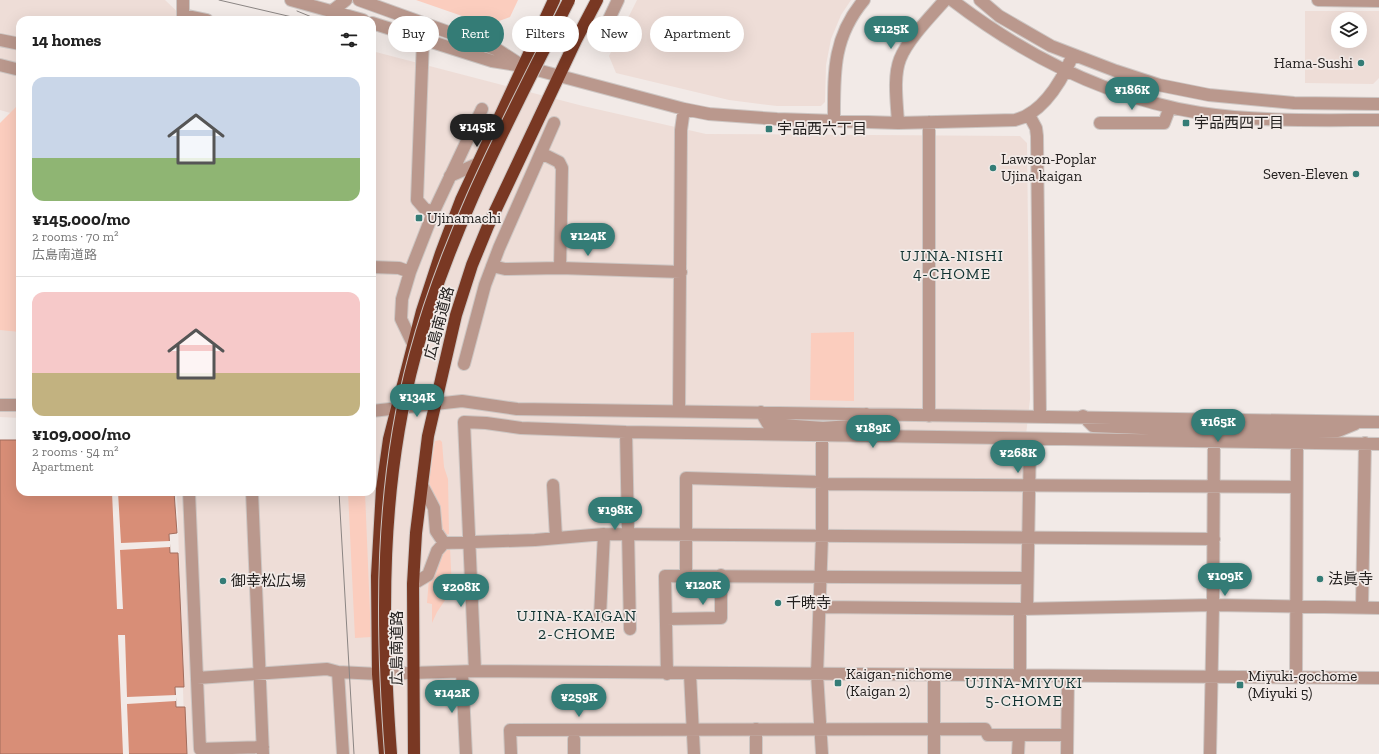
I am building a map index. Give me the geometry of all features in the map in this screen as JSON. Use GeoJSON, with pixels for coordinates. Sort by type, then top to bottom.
{"type":"FeatureCollection","features":[{"type":"Feature","properties":{"kind":"highway","name":"広島南道路"},"geometry":{"type":"LineString","coordinates":[[385,754],[378,674],[377,576],[382,490],[389,439],[413,344],[441,253],[461,200],[477,164],[554,0]]}},
{"type":"Feature","properties":{"kind":"highway"},"geometry":{"type":"LineString","coordinates":[[391,754],[385,591],[390,489],[400,423],[415,356],[435,290],[458,228],[491,156],[569,0]]}},
{"type":"Feature","properties":{"kind":"highway","name":"広島南道路"},"geometry":{"type":"LineString","coordinates":[[414,754],[412,584],[422,485],[428,436],[461,299],[472,265],[488,226],[576,40],[597,0]]}},
{"type":"Feature","properties":{"kind":"street"},"geometry":{"type":"LineString","coordinates":[[183,0],[183,16]]}},
{"type":"Feature","properties":{"kind":"street"},"geometry":{"type":"LineString","coordinates":[[292,0],[332,15],[346,0]]}},
{"type":"Feature","properties":{"kind":"street"},"geometry":{"type":"LineString","coordinates":[[350,0],[352,16]]}},
{"type":"Feature","properties":{"kind":"street"},"geometry":{"type":"LineString","coordinates":[[359,0],[498,50],[522,66]]}},
{"type":"Feature","properties":{"kind":"street"},"geometry":{"type":"LineString","coordinates":[[610,16],[618,0]]}},
{"type":"Feature","properties":{"kind":"street"},"geometry":{"type":"LineString","coordinates":[[834,120],[835,62],[837,51],[846,26],[864,0]]}},
{"type":"Feature","properties":{"kind":"street"},"geometry":{"type":"LineString","coordinates":[[898,123],[898,74],[901,58],[909,44],[945,0]]}},
{"type":"Feature","properties":{"kind":"street"},"geometry":{"type":"LineString","coordinates":[[952,0],[980,22],[1017,46],[1066,71],[1110,89],[1170,107],[1200,112],[1259,118],[1379,120]]}},
{"type":"Feature","properties":{"kind":"street"},"geometry":{"type":"LineString","coordinates":[[980,0],[999,16],[1031,36],[1073,55],[1138,79],[1209,95],[1294,103],[1379,104]]}},
{"type":"Feature","properties":{"kind":"street"},"geometry":{"type":"LineString","coordinates":[[1318,0],[1379,1]]}},
{"type":"Feature","properties":{"kind":"street"},"geometry":{"type":"LineString","coordinates":[[376,24],[388,28]]}},
{"type":"Feature","properties":{"kind":"street"},"geometry":{"type":"LineString","coordinates":[[0,40],[16,43]]}},
{"type":"Feature","properties":{"kind":"street"},"geometry":{"type":"LineString","coordinates":[[439,45],[492,61],[560,75],[684,109],[709,114],[777,120],[834,120],[898,123],[1005,122],[1029,115],[1043,104],[1066,71],[1073,55]]}},
{"type":"Feature","properties":{"kind":"street"},"geometry":{"type":"LineString","coordinates":[[423,52],[418,200],[424,208],[432,213]]}},
{"type":"Feature","properties":{"kind":"street"},"geometry":{"type":"LineString","coordinates":[[0,65],[16,69]]}},
{"type":"Feature","properties":{"kind":"street"},"geometry":{"type":"LineString","coordinates":[[1100,123],[1164,123],[1170,107]]}},
{"type":"Feature","properties":{"kind":"street"},"geometry":{"type":"LineString","coordinates":[[413,344],[401,319],[402,300],[410,272],[432,213],[482,109]]}},
{"type":"Feature","properties":{"kind":"street"},"geometry":{"type":"LineString","coordinates":[[679,411],[681,130],[684,109]]}},
{"type":"Feature","properties":{"kind":"street"},"geometry":{"type":"LineString","coordinates":[[1029,115],[1036,128],[1037,136],[1040,417]]}},
{"type":"Feature","properties":{"kind":"street"},"geometry":{"type":"LineString","coordinates":[[929,122],[929,416]]}},
{"type":"Feature","properties":{"kind":"street"},"geometry":{"type":"LineString","coordinates":[[464,364],[484,285],[554,123]]}},
{"type":"Feature","properties":{"kind":"street"},"geometry":{"type":"LineString","coordinates":[[525,149],[532,173]]}},
{"type":"Feature","properties":{"kind":"street"},"geometry":{"type":"LineString","coordinates":[[540,153],[559,162],[562,168],[560,268]]}},
{"type":"Feature","properties":{"kind":"street"},"geometry":{"type":"LineString","coordinates":[[450,176],[477,164]]}},
{"type":"Feature","properties":{"kind":"street"},"geometry":{"type":"LineString","coordinates":[[492,266],[505,269],[560,268],[681,272]]}},
{"type":"Feature","properties":{"kind":"street"},"geometry":{"type":"LineString","coordinates":[[376,267],[399,268],[410,272]]}},
{"type":"Feature","properties":{"kind":"street"},"geometry":{"type":"LineString","coordinates":[[461,299],[480,304]]}},
{"type":"Feature","properties":{"kind":"street"},"geometry":{"type":"LineString","coordinates":[[376,411],[462,401],[518,408],[929,416],[1083,416],[1379,422]]}},
{"type":"Feature","properties":{"kind":"street"},"geometry":{"type":"LineString","coordinates":[[0,405],[16,405]]}},
{"type":"Feature","properties":{"kind":"street"},"geometry":{"type":"LineString","coordinates":[[761,412],[768,424],[822,432],[864,425],[866,414]]}},
{"type":"Feature","properties":{"kind":"street"},"geometry":{"type":"LineString","coordinates":[[1083,416],[1093,426],[1297,442],[1379,444]]}},
{"type":"Feature","properties":{"kind":"street"},"geometry":{"type":"LineString","coordinates":[[475,671],[464,422],[486,423],[521,428],[626,432],[822,432],[1030,439],[1214,436],[1338,431],[1360,422]]}},
{"type":"Feature","properties":{"kind":"street"},"geometry":{"type":"LineString","coordinates":[[626,432],[630,629]]}},
{"type":"Feature","properties":{"kind":"street"},"geometry":{"type":"LineString","coordinates":[[822,432],[822,536],[817,674],[822,730],[822,754]]}},
{"type":"Feature","properties":{"kind":"street"},"geometry":{"type":"LineString","coordinates":[[1210,754],[1214,539],[1214,436]]}},
{"type":"Feature","properties":{"kind":"street"},"geometry":{"type":"LineString","coordinates":[[1020,676],[1027,578],[1030,439]]}},
{"type":"Feature","properties":{"kind":"street"},"geometry":{"type":"LineString","coordinates":[[1296,677],[1297,442]]}},
{"type":"Feature","properties":{"kind":"street"},"geometry":{"type":"LineString","coordinates":[[1362,607],[1365,443]]}},
{"type":"Feature","properties":{"kind":"street"},"geometry":{"type":"LineString","coordinates":[[686,576],[686,478],[822,483],[1029,486],[1296,487]]}},
{"type":"Feature","properties":{"kind":"street"},"geometry":{"type":"LineString","coordinates":[[422,485],[434,508],[436,531],[444,544]]}},
{"type":"Feature","properties":{"kind":"street"},"geometry":{"type":"LineString","coordinates":[[553,485],[556,537]]}},
{"type":"Feature","properties":{"kind":"street"},"geometry":{"type":"LineString","coordinates":[[189,496],[200,752],[263,751],[259,722],[258,696],[260,674],[252,496]]}},
{"type":"Feature","properties":{"kind":"street"},"geometry":{"type":"LineString","coordinates":[[600,616],[604,534]]}},
{"type":"Feature","properties":{"kind":"street"},"geometry":{"type":"LineString","coordinates":[[412,584],[428,575],[438,551],[444,544],[604,534],[1214,539]]}},
{"type":"Feature","properties":{"kind":"street"},"geometry":{"type":"LineString","coordinates":[[667,674],[665,576],[721,575],[1027,578]]}},
{"type":"Feature","properties":{"kind":"street"},"geometry":{"type":"LineString","coordinates":[[666,619],[721,618],[721,575]]}},
{"type":"Feature","properties":{"kind":"street"},"geometry":{"type":"LineString","coordinates":[[819,607],[1024,608],[1213,605],[1379,608]]}},
{"type":"Feature","properties":{"kind":"street"},"geometry":{"type":"LineString","coordinates":[[198,678],[327,670],[378,674],[475,671],[667,674],[1379,678]]}},
{"type":"Feature","properties":{"kind":"street"},"geometry":{"type":"LineString","coordinates":[[338,672],[343,754]]}},
{"type":"Feature","properties":{"kind":"street"},"geometry":{"type":"LineString","coordinates":[[462,672],[466,754]]}},
{"type":"Feature","properties":{"kind":"street"},"geometry":{"type":"LineString","coordinates":[[690,674],[694,754]]}},
{"type":"Feature","properties":{"kind":"street"},"geometry":{"type":"LineString","coordinates":[[934,676],[934,754]]}},
{"type":"Feature","properties":{"kind":"street"},"geometry":{"type":"LineString","coordinates":[[1068,676],[1068,754]]}},
{"type":"Feature","properties":{"kind":"street"},"geometry":{"type":"LineString","coordinates":[[756,729],[756,754]]}},
{"type":"Feature","properties":{"kind":"street"},"geometry":{"type":"LineString","coordinates":[[511,754],[510,730],[985,729],[988,735],[1067,735]]}},
{"type":"Feature","properties":{"kind":"street"},"geometry":{"type":"LineString","coordinates":[[1018,754],[1019,735]]}},
{"type":"Feature","properties":{"kind":"street"},"geometry":{"type":"LineString","coordinates":[[574,738],[574,754]]}},
{"type":"Feature","properties":{"kind":"shaded area"},"geometry":{"type":"Polygon","coordinates":[[[0,0],[165,0],[182,16],[16,16],[16,418],[0,417],[0,327],[14,114],[0,110],[0,0]]]}},
{"type":"Feature","properties":{"kind":"shaded area"},"geometry":{"type":"Polygon","coordinates":[[[416,0],[518,0],[510,17],[504,19],[504,16],[462,16],[416,0]]]}},
{"type":"Feature","properties":{"kind":"shaded area"},"geometry":{"type":"Polygon","coordinates":[[[637,0],[851,0],[841,15],[831,39],[826,65],[825,102],[821,106],[777,106],[729,100],[616,73],[609,56],[611,52],[642,52],[642,16],[629,16],[637,0]]]}},
{"type":"Feature","properties":{"kind":"shaded area"},"geometry":{"type":"Polygon","coordinates":[[[1305,11],[1379,11],[1379,78],[1373,84],[1305,83],[1305,11]]]}},
{"type":"Feature","properties":{"kind":"shaded area"},"geometry":{"type":"Polygon","coordinates":[[[376,52],[583,106],[706,134],[1020,136],[1027,143],[1030,399],[1025,444],[1028,606],[1020,609],[1020,677],[1068,677],[1069,754],[185,754],[177,496],[376,496],[376,52]]]}},
{"type":"Feature","properties":{"kind":"shaded area"},"geometry":{"type":"Polygon","coordinates":[[[16,107],[16,332],[0,330],[0,123],[16,107]]]}},
{"type":"Feature","properties":{"kind":"shaded area"},"geometry":{"type":"Polygon","coordinates":[[[854,332],[854,401],[810,400],[811,333],[854,332]]]}},
{"type":"Feature","properties":{"kind":"shaded area"},"geometry":{"type":"Polygon","coordinates":[[[0,440],[16,440],[16,496],[174,496],[177,533],[169,534],[170,553],[178,553],[184,687],[175,687],[176,707],[185,707],[187,754],[0,754],[0,440]]]}},
{"type":"Feature","properties":{"kind":"shaded area"},"geometry":{"type":"Polygon","coordinates":[[[440,440],[442,442],[444,467],[448,479],[449,534],[446,535],[441,529],[439,511],[429,482],[435,441],[440,440]]]}},
{"type":"Feature","properties":{"kind":"shaded area"},"geometry":{"type":"Polygon","coordinates":[[[348,496],[365,496],[371,637],[355,638],[348,496]]]}},
{"type":"Feature","properties":{"kind":"shaded area"},"geometry":{"type":"Polygon","coordinates":[[[450,547],[452,590],[437,612],[432,623],[432,604],[427,603],[429,578],[442,549],[450,547]]]}},
{"type":"Feature","properties":{"kind":"pier"},"geometry":{"type":"Polygon","coordinates":[[[112,496],[118,496],[121,543],[170,541],[170,547],[120,550],[123,609],[117,609],[112,496]]]}},
{"type":"Feature","properties":{"kind":"pier"},"geometry":{"type":"Polygon","coordinates":[[[118,635],[125,635],[127,697],[176,695],[176,701],[127,704],[129,754],[123,754],[118,635]]]}},
{"type":"Feature","properties":{"kind":"tram line"},"geometry":{"type":"LineString","coordinates":[[219,0],[288,16]]}},
{"type":"Feature","properties":{"kind":"tram line"},"geometry":{"type":"LineString","coordinates":[[297,11],[309,16]]}},
{"type":"Feature","properties":{"kind":"tram line"},"geometry":{"type":"LineString","coordinates":[[339,496],[354,754]]}},
{"type":"Feature","properties":{"kind":"place","name":"Hama-Sushi"},"geometry":{"type":"Point","coordinates":[1361,63]}},
{"type":"Feature","properties":{"kind":"place","name":"宇品西四丁目"},"geometry":{"type":"Point","coordinates":[1186,123]}},
{"type":"Feature","properties":{"kind":"place","name":"宇品西六丁目"},"geometry":{"type":"Point","coordinates":[769,129]}},
{"type":"Feature","properties":{"kind":"place","name":"Lawson-Poplar Ujina kaigan"},"geometry":{"type":"Point","coordinates":[993,168]}},
{"type":"Feature","properties":{"kind":"place","name":"Seven-Eleven"},"geometry":{"type":"Point","coordinates":[1356,174]}},
{"type":"Feature","properties":{"kind":"place","name":"Ujinamachi"},"geometry":{"type":"Point","coordinates":[419,218]}},
{"type":"Feature","properties":{"kind":"place","name":"法眞寺"},"geometry":{"type":"Point","coordinates":[1320,579]}},
{"type":"Feature","properties":{"kind":"place","name":"御幸松広場"},"geometry":{"type":"Point","coordinates":[223,581]}},
{"type":"Feature","properties":{"kind":"place","name":"千暁寺"},"geometry":{"type":"Point","coordinates":[778,603]}},
{"type":"Feature","properties":{"kind":"place","name":"Kaigan-nichome (Kaigan 2)"},"geometry":{"type":"Point","coordinates":[838,683]}},
{"type":"Feature","properties":{"kind":"place","name":"Miyuki-gochome (Miyuki 5)"},"geometry":{"type":"Point","coordinates":[1240,685]}},
{"type":"Feature","properties":{"kind":"district","name":"UJINA-NISHI 4-CHOME"},"geometry":{"type":"Point","coordinates":[952,264]}},
{"type":"Feature","properties":{"kind":"district","name":"UJINA-KAIGAN 2-CHOME"},"geometry":{"type":"Point","coordinates":[577,624]}},
{"type":"Feature","properties":{"kind":"district","name":"UJINA-MIYUKI 5-CHOME"},"geometry":{"type":"Point","coordinates":[1024,691]}}]}
